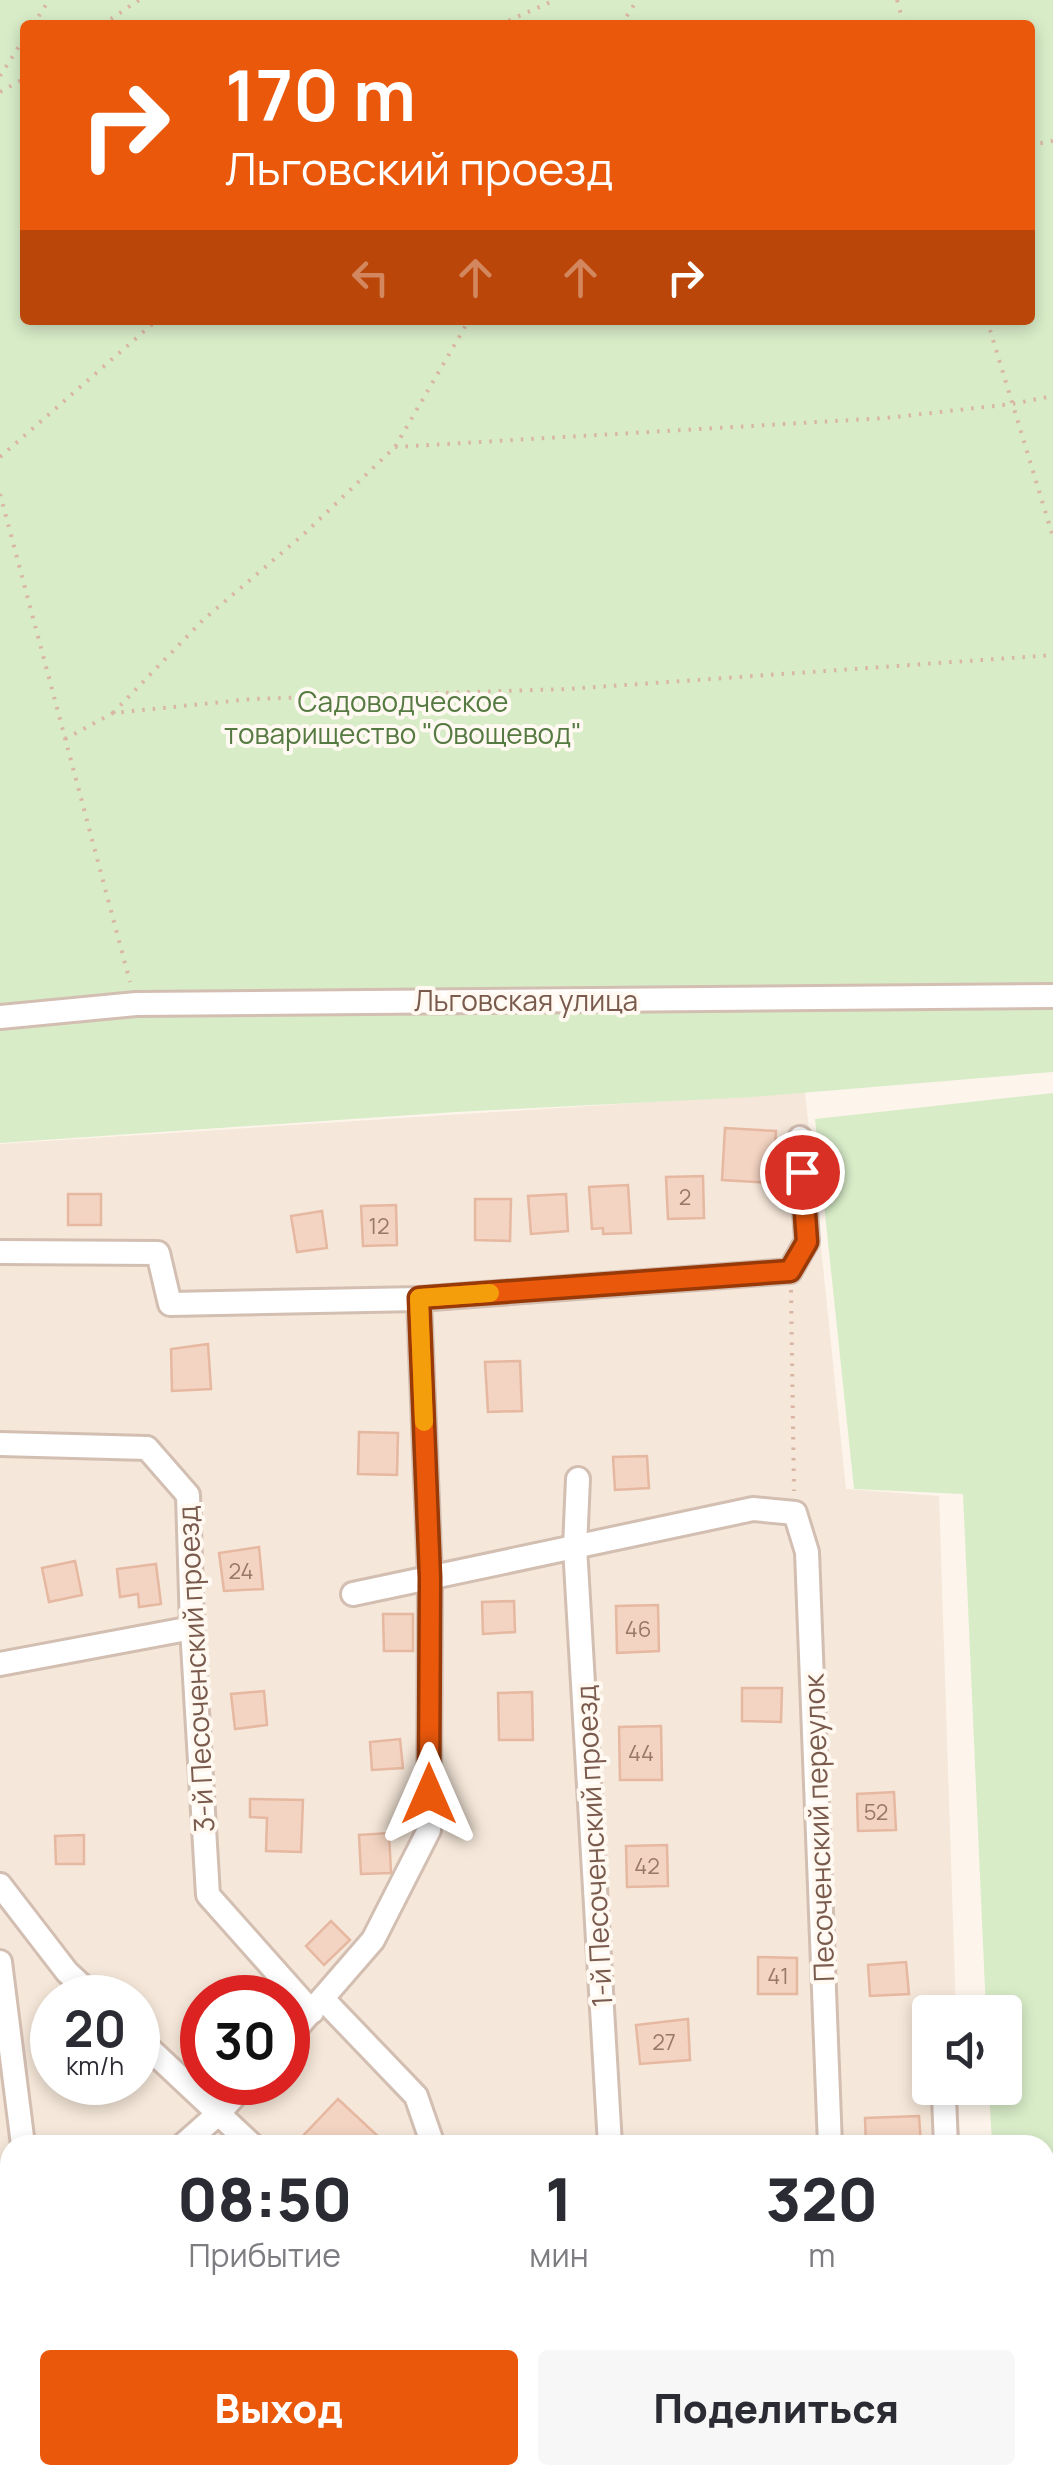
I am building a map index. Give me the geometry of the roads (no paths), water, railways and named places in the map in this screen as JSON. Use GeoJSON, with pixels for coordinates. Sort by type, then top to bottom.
{"type":"FeatureCollection","features":[{"type":"Feature","properties":{"kind":"street","name":"Льговская улица"},"geometry":{"type":"LineString","coordinates":[[0,1017],[136,1004],[1053,996]]}},
{"type":"Feature","properties":{"kind":"street"},"geometry":{"type":"LineString","coordinates":[[0,1252],[158,1253],[170,1304],[419,1298],[790,1271],[807,1242],[800,1138]]}},
{"type":"Feature","properties":{"kind":"street"},"geometry":{"type":"LineString","coordinates":[[310,2013],[373,1940],[429,1830],[430,1578],[419,1298]]}},
{"type":"Feature","properties":{"kind":"street","name":"3-й Песоченский проезд"},"geometry":{"type":"LineString","coordinates":[[0,1444],[147,1448],[188,1495],[208,1895],[317,2005],[416,2096],[430,2135]]}},
{"type":"Feature","properties":{"kind":"street","name":"1-й Песоченский проезд"},"geometry":{"type":"LineString","coordinates":[[578,1479],[575,1547],[609,2135]]}},
{"type":"Feature","properties":{"kind":"street","name":"Песоченский переулок"},"geometry":{"type":"LineString","coordinates":[[575,1547],[753,1509],[794,1513],[808,1552],[830,2135]]}},
{"type":"Feature","properties":{"kind":"street"},"geometry":{"type":"LineString","coordinates":[[352,1594],[575,1547]]}},
{"type":"Feature","properties":{"kind":"street"},"geometry":{"type":"LineString","coordinates":[[0,1664],[192,1628]]}},
{"type":"Feature","properties":{"kind":"street"},"geometry":{"type":"LineString","coordinates":[[0,1884],[70,1975]]}},
{"type":"Feature","properties":{"kind":"street"},"geometry":{"type":"LineString","coordinates":[[0,1962],[22,2135]]}},
{"type":"Feature","properties":{"kind":"street"},"geometry":{"type":"LineString","coordinates":[[160,2059],[241,2135]]}},
{"type":"Feature","properties":{"kind":"street"},"geometry":{"type":"LineString","coordinates":[[195,2135],[226,2105]]}},
{"type":"Feature","properties":{"kind":"street"},"geometry":{"type":"LineString","coordinates":[[944,2105],[946,2135]]}},
{"type":"Feature","properties":{"kind":"park label","name":"Садоводческое товарищество \"Овощевод\""},"geometry":{"type":"Point","coordinates":[403,717]}}]}
